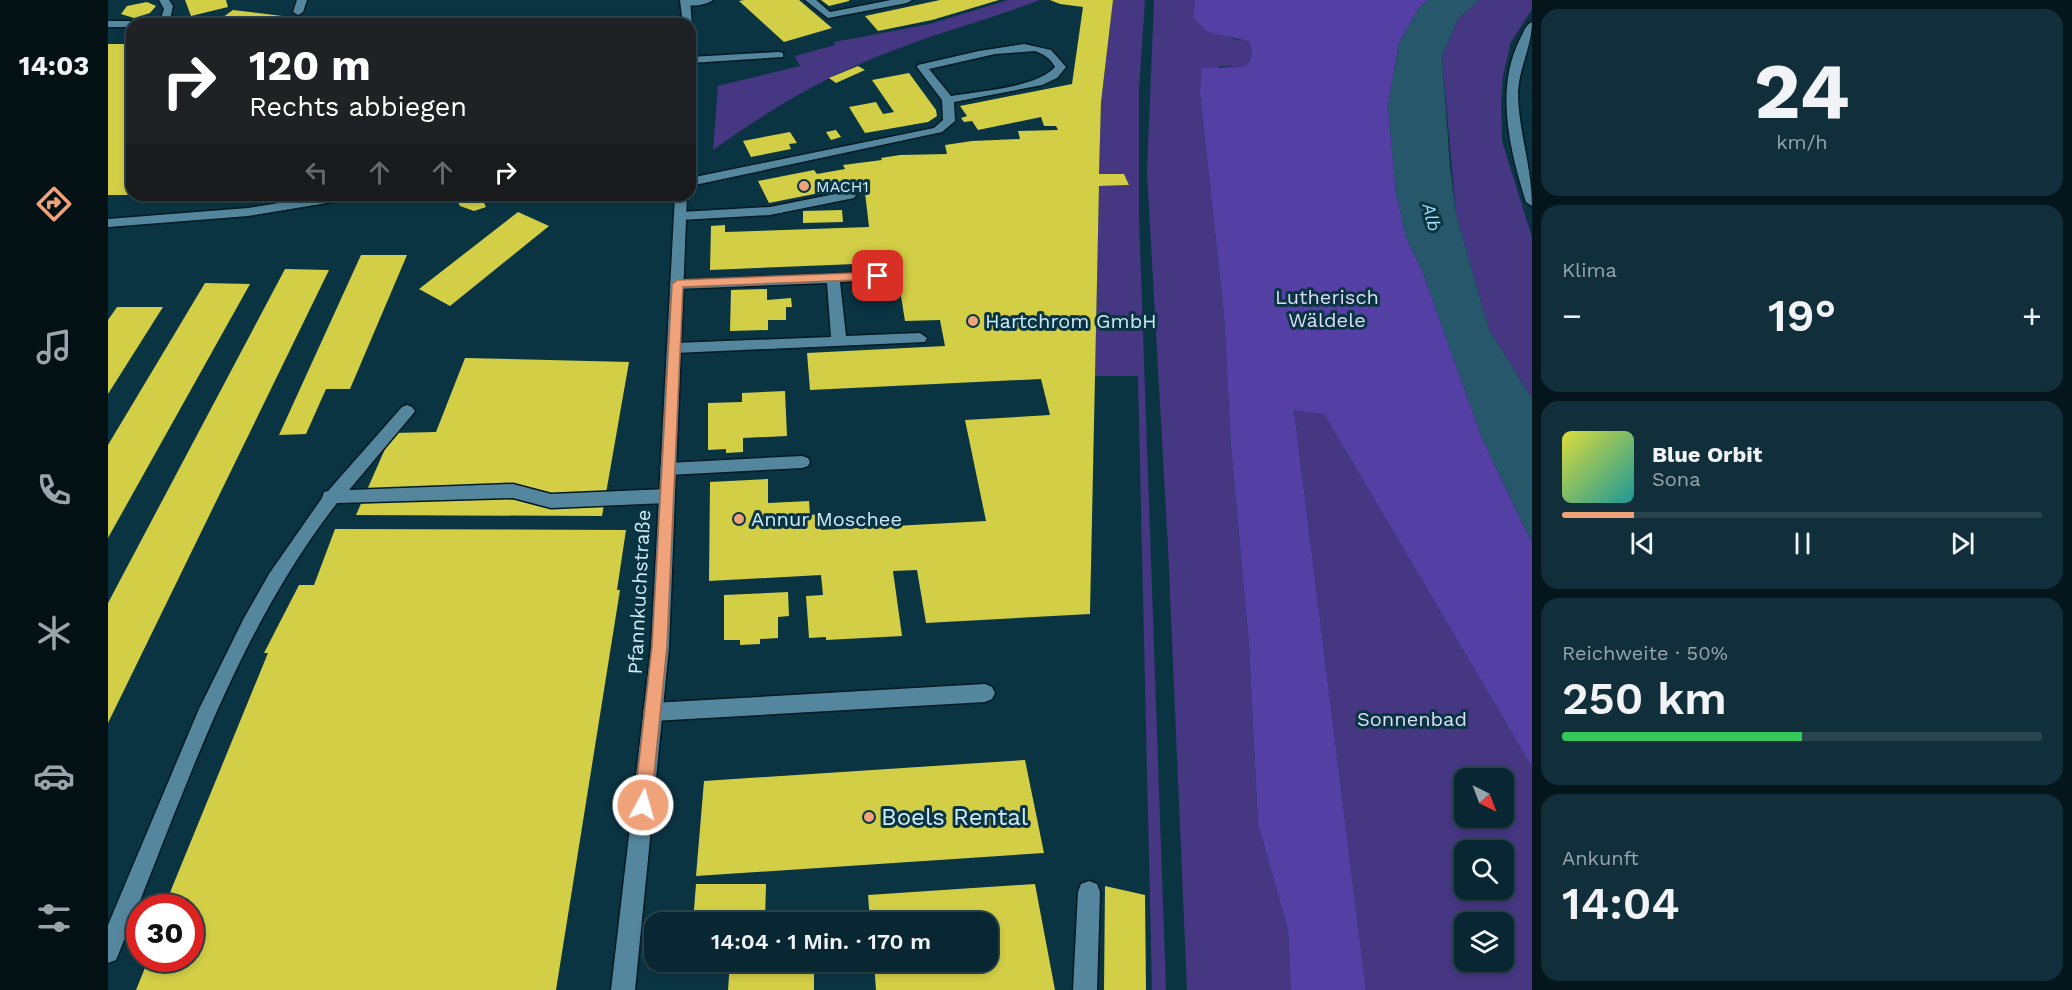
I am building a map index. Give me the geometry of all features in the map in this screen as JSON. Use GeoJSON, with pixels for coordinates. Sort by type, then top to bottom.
{"type":"FeatureCollection","features":[{"type":"Feature","properties":{"kind":"street"},"geometry":{"type":"LineString","coordinates":[[164,0],[168,4],[169,12],[166,18]]}},
{"type":"Feature","properties":{"kind":"street"},"geometry":{"type":"LineString","coordinates":[[298,12],[302,0]]}},
{"type":"Feature","properties":{"kind":"street"},"geometry":{"type":"LineString","coordinates":[[687,18],[686,1],[708,0]]}},
{"type":"Feature","properties":{"kind":"street"},"geometry":{"type":"LineString","coordinates":[[810,0],[828,15],[907,0]]}},
{"type":"Feature","properties":{"kind":"street"},"geometry":{"type":"LineString","coordinates":[[108,24],[126,24]]}},
{"type":"Feature","properties":{"kind":"street"},"geometry":{"type":"LineString","coordinates":[[1532,26],[1523,41],[1517,63],[1512,123],[1519,164],[1532,202]]}},
{"type":"Feature","properties":{"kind":"street"},"geometry":{"type":"LineString","coordinates":[[696,181],[928,133],[949,122],[948,100],[922,67],[1016,48],[1034,48],[1056,57],[1060,67],[1053,76],[1038,83],[948,100]]}},
{"type":"Feature","properties":{"kind":"street"},"geometry":{"type":"LineString","coordinates":[[696,60],[779,56]]}},
{"type":"Feature","properties":{"kind":"street"},"geometry":{"type":"LineString","coordinates":[[681,216],[770,211],[850,195]]}},
{"type":"Feature","properties":{"kind":"street"},"geometry":{"type":"LineString","coordinates":[[108,223],[248,212],[315,201]]}},
{"type":"Feature","properties":{"kind":"street","name":"Pfannkuchstraße"},"geometry":{"type":"LineString","coordinates":[[623,990],[660,646],[681,201]]}},
{"type":"Feature","properties":{"kind":"street"},"geometry":{"type":"LineString","coordinates":[[677,284],[878,276]]}},
{"type":"Feature","properties":{"kind":"street"},"geometry":{"type":"LineString","coordinates":[[833,278],[838,341]]}},
{"type":"Feature","properties":{"kind":"street"},"geometry":{"type":"LineString","coordinates":[[675,348],[920,338]]}},
{"type":"Feature","properties":{"kind":"street"},"geometry":{"type":"LineString","coordinates":[[108,952],[222,676],[276,578],[330,498],[407,411]]}},
{"type":"Feature","properties":{"kind":"street"},"geometry":{"type":"LineString","coordinates":[[668,469],[802,462]]}},
{"type":"Feature","properties":{"kind":"street"},"geometry":{"type":"LineString","coordinates":[[330,498],[513,491],[551,501],[667,496]]}},
{"type":"Feature","properties":{"kind":"street"},"geometry":{"type":"LineString","coordinates":[[653,712],[985,693]]}},
{"type":"Feature","properties":{"kind":"street"},"geometry":{"type":"LineString","coordinates":[[1084,990],[1089,892]]}},
{"type":"Feature","properties":{"kind":"green space"},"geometry":{"type":"Polygon","coordinates":[[[1008,0],[1040,0],[915,42],[847,69],[779,106],[713,150],[718,86],[800,66],[795,56],[835,45],[834,42],[930,24],[1008,0]]]}},
{"type":"Feature","properties":{"kind":"green space"},"geometry":{"type":"Polygon","coordinates":[[[1113,0],[1145,0],[1139,89],[1139,218],[1166,990],[1152,990],[1138,376],[1095,376],[1099,186],[1128,185],[1124,174],[1099,174],[1101,102],[1113,0]]]}},
{"type":"Feature","properties":{"kind":"green space"},"geometry":{"type":"Polygon","coordinates":[[[1154,0],[1195,0],[1193,17],[1234,39],[1248,41],[1252,50],[1249,63],[1240,67],[1219,66],[1200,94],[1224,315],[1231,446],[1249,645],[1258,824],[1288,930],[1291,990],[1187,990],[1168,547],[1147,173],[1154,0]]]}},
{"type":"Feature","properties":{"kind":"green space","name":"Lutherisch Wäldele"},"geometry":{"type":"Polygon","coordinates":[[[1195,0],[1428,0],[1419,8],[1399,43],[1388,106],[1396,193],[1406,237],[1422,270],[1482,438],[1532,543],[1532,767],[1324,414],[1294,410],[1366,990],[1291,990],[1288,930],[1258,824],[1249,645],[1231,446],[1224,315],[1200,94],[1202,68],[1240,67],[1249,63],[1252,50],[1248,41],[1208,32],[1193,17],[1195,0]]]}},
{"type":"Feature","properties":{"kind":"green space"},"geometry":{"type":"Polygon","coordinates":[[[1479,0],[1532,0],[1532,9],[1511,42],[1503,76],[1501,103],[1502,141],[1532,237],[1532,398],[1489,330],[1456,214],[1442,57],[1458,19],[1479,0]]]}},
{"type":"Feature","properties":{"kind":"green space","name":"Sonnenbad"},"geometry":{"type":"Polygon","coordinates":[[[1294,409],[1324,414],[1532,767],[1532,990],[1366,990],[1294,409]]]}},
{"type":"Feature","properties":{"kind":"water","name":"Alb"},"geometry":{"type":"Polygon","coordinates":[[[1428,0],[1479,0],[1458,19],[1442,57],[1450,166],[1456,214],[1489,330],[1532,398],[1532,543],[1482,438],[1422,270],[1406,237],[1396,193],[1388,106],[1399,43],[1419,8],[1428,0]]]}},
{"type":"Feature","properties":{"kind":"building"},"geometry":{"type":"Polygon","coordinates":[[[185,0],[226,0],[228,7],[191,16],[185,0]]]}},
{"type":"Feature","properties":{"kind":"building"},"geometry":{"type":"Polygon","coordinates":[[[799,0],[832,28],[784,42],[739,1],[799,0]]]}},
{"type":"Feature","properties":{"kind":"building"},"geometry":{"type":"Polygon","coordinates":[[[821,0],[849,0],[849,1],[829,6],[821,0]]]}},
{"type":"Feature","properties":{"kind":"building"},"geometry":{"type":"Polygon","coordinates":[[[940,0],[999,0],[932,20],[878,31],[865,16],[940,0]]]}},
{"type":"Feature","properties":{"kind":"building"},"geometry":{"type":"Polygon","coordinates":[[[1050,0],[1113,0],[1101,102],[1099,174],[1124,174],[1129,185],[1099,186],[1090,614],[926,623],[917,570],[893,571],[902,636],[826,640],[826,637],[809,638],[806,596],[823,595],[821,575],[709,581],[710,482],[768,479],[768,503],[809,501],[810,515],[820,514],[821,530],[986,521],[965,420],[1050,415],[1041,379],[810,390],[807,353],[945,346],[940,320],[905,321],[900,290],[885,291],[880,263],[710,270],[711,226],[725,225],[725,232],[869,227],[864,184],[769,203],[758,181],[814,170],[817,174],[845,169],[843,165],[882,160],[881,158],[900,155],[947,154],[945,145],[972,141],[1020,139],[1018,131],[1058,130],[1056,126],[1044,126],[1041,117],[978,130],[972,121],[964,122],[961,118],[967,116],[960,106],[1072,84],[1083,7],[1060,4],[1050,0]]]}},
{"type":"Feature","properties":{"kind":"building"},"geometry":{"type":"Polygon","coordinates":[[[147,2],[156,6],[150,13],[134,18],[121,14],[127,6],[147,2]]]}},
{"type":"Feature","properties":{"kind":"building"},"geometry":{"type":"Polygon","coordinates":[[[233,10],[298,18],[222,18],[233,10]]]}},
{"type":"Feature","properties":{"kind":"building"},"geometry":{"type":"Polygon","coordinates":[[[108,44],[126,44],[126,195],[108,195],[108,44]]]}},
{"type":"Feature","properties":{"kind":"building"},"geometry":{"type":"Polygon","coordinates":[[[858,66],[865,70],[836,83],[829,78],[858,66]]]}},
{"type":"Feature","properties":{"kind":"building"},"geometry":{"type":"Polygon","coordinates":[[[909,73],[936,110],[937,116],[928,122],[865,133],[849,107],[876,102],[883,114],[894,112],[872,80],[909,73]]]}},
{"type":"Feature","properties":{"kind":"building"},"geometry":{"type":"Polygon","coordinates":[[[836,130],[841,137],[831,140],[826,132],[836,130]]]}},
{"type":"Feature","properties":{"kind":"building"},"geometry":{"type":"Polygon","coordinates":[[[790,132],[797,143],[789,144],[791,149],[751,157],[743,141],[790,132]]]}},
{"type":"Feature","properties":{"kind":"building"},"geometry":{"type":"Polygon","coordinates":[[[458,201],[492,201],[484,203],[486,207],[474,211],[460,206],[458,201]]]}},
{"type":"Feature","properties":{"kind":"building"},"geometry":{"type":"Polygon","coordinates":[[[842,210],[843,222],[803,223],[803,211],[842,210]]]}},
{"type":"Feature","properties":{"kind":"building"},"geometry":{"type":"Polygon","coordinates":[[[518,212],[549,226],[450,306],[419,289],[518,212]]]}},
{"type":"Feature","properties":{"kind":"building"},"geometry":{"type":"Polygon","coordinates":[[[361,255],[407,255],[350,389],[326,389],[306,434],[279,435],[361,255]]]}},
{"type":"Feature","properties":{"kind":"building"},"geometry":{"type":"Polygon","coordinates":[[[285,269],[329,270],[108,723],[108,603],[285,269]]]}},
{"type":"Feature","properties":{"kind":"building"},"geometry":{"type":"Polygon","coordinates":[[[205,283],[250,284],[108,538],[108,445],[205,283]]]}},
{"type":"Feature","properties":{"kind":"building"},"geometry":{"type":"Polygon","coordinates":[[[767,289],[767,300],[791,298],[792,307],[786,307],[786,320],[768,320],[768,330],[730,331],[731,290],[767,289]]]}},
{"type":"Feature","properties":{"kind":"building"},"geometry":{"type":"Polygon","coordinates":[[[117,307],[163,307],[108,394],[108,320],[117,307]]]}},
{"type":"Feature","properties":{"kind":"building"},"geometry":{"type":"Polygon","coordinates":[[[465,358],[629,362],[602,516],[356,515],[392,433],[436,432],[465,358]]]}},
{"type":"Feature","properties":{"kind":"building"},"geometry":{"type":"Polygon","coordinates":[[[785,391],[787,436],[743,438],[743,452],[726,453],[726,449],[708,450],[708,403],[742,402],[742,393],[785,391]]]}},
{"type":"Feature","properties":{"kind":"building"},"geometry":{"type":"Polygon","coordinates":[[[335,529],[626,530],[617,590],[620,590],[556,990],[136,990],[143,972],[204,972],[204,894],[170,894],[171,890],[268,653],[264,653],[299,585],[314,585],[335,529]]]}},
{"type":"Feature","properties":{"kind":"building"},"geometry":{"type":"Polygon","coordinates":[[[788,592],[789,616],[778,617],[778,638],[760,639],[760,644],[740,645],[740,640],[724,640],[724,595],[788,592]]]}},
{"type":"Feature","properties":{"kind":"building","name":"Boels Rental"},"geometry":{"type":"Polygon","coordinates":[[[1025,760],[1044,853],[696,876],[704,781],[1025,760]]]}},
{"type":"Feature","properties":{"kind":"building"},"geometry":{"type":"Polygon","coordinates":[[[696,884],[766,884],[765,912],[694,912],[696,884]]]}},
{"type":"Feature","properties":{"kind":"building"},"geometry":{"type":"Polygon","coordinates":[[[1035,884],[1055,990],[876,990],[875,972],[998,972],[998,912],[869,912],[868,895],[1035,884]]]}},
{"type":"Feature","properties":{"kind":"building"},"geometry":{"type":"Polygon","coordinates":[[[1105,886],[1145,895],[1146,990],[1104,990],[1105,886]]]}},
{"type":"Feature","properties":{"kind":"building"},"geometry":{"type":"Polygon","coordinates":[[[729,972],[851,972],[851,974],[814,974],[814,990],[728,990],[729,972]]]}},
{"type":"Feature","properties":{"kind":"place","name":"MACH1"},"geometry":{"type":"Point","coordinates":[804,186]}},
{"type":"Feature","properties":{"kind":"place","name":"Hartchrom GmbH"},"geometry":{"type":"Point","coordinates":[973,321]}},
{"type":"Feature","properties":{"kind":"place","name":"Annur Moschee"},"geometry":{"type":"Point","coordinates":[739,519]}},
{"type":"Feature","properties":{"kind":"place","name":"Boels Rental"},"geometry":{"type":"Point","coordinates":[869,817]}},
{"type":"Feature","properties":{"kind":"route"},"geometry":{"type":"LineString","coordinates":[[643,805],[660,646],[677,284],[878,276]]}}]}
